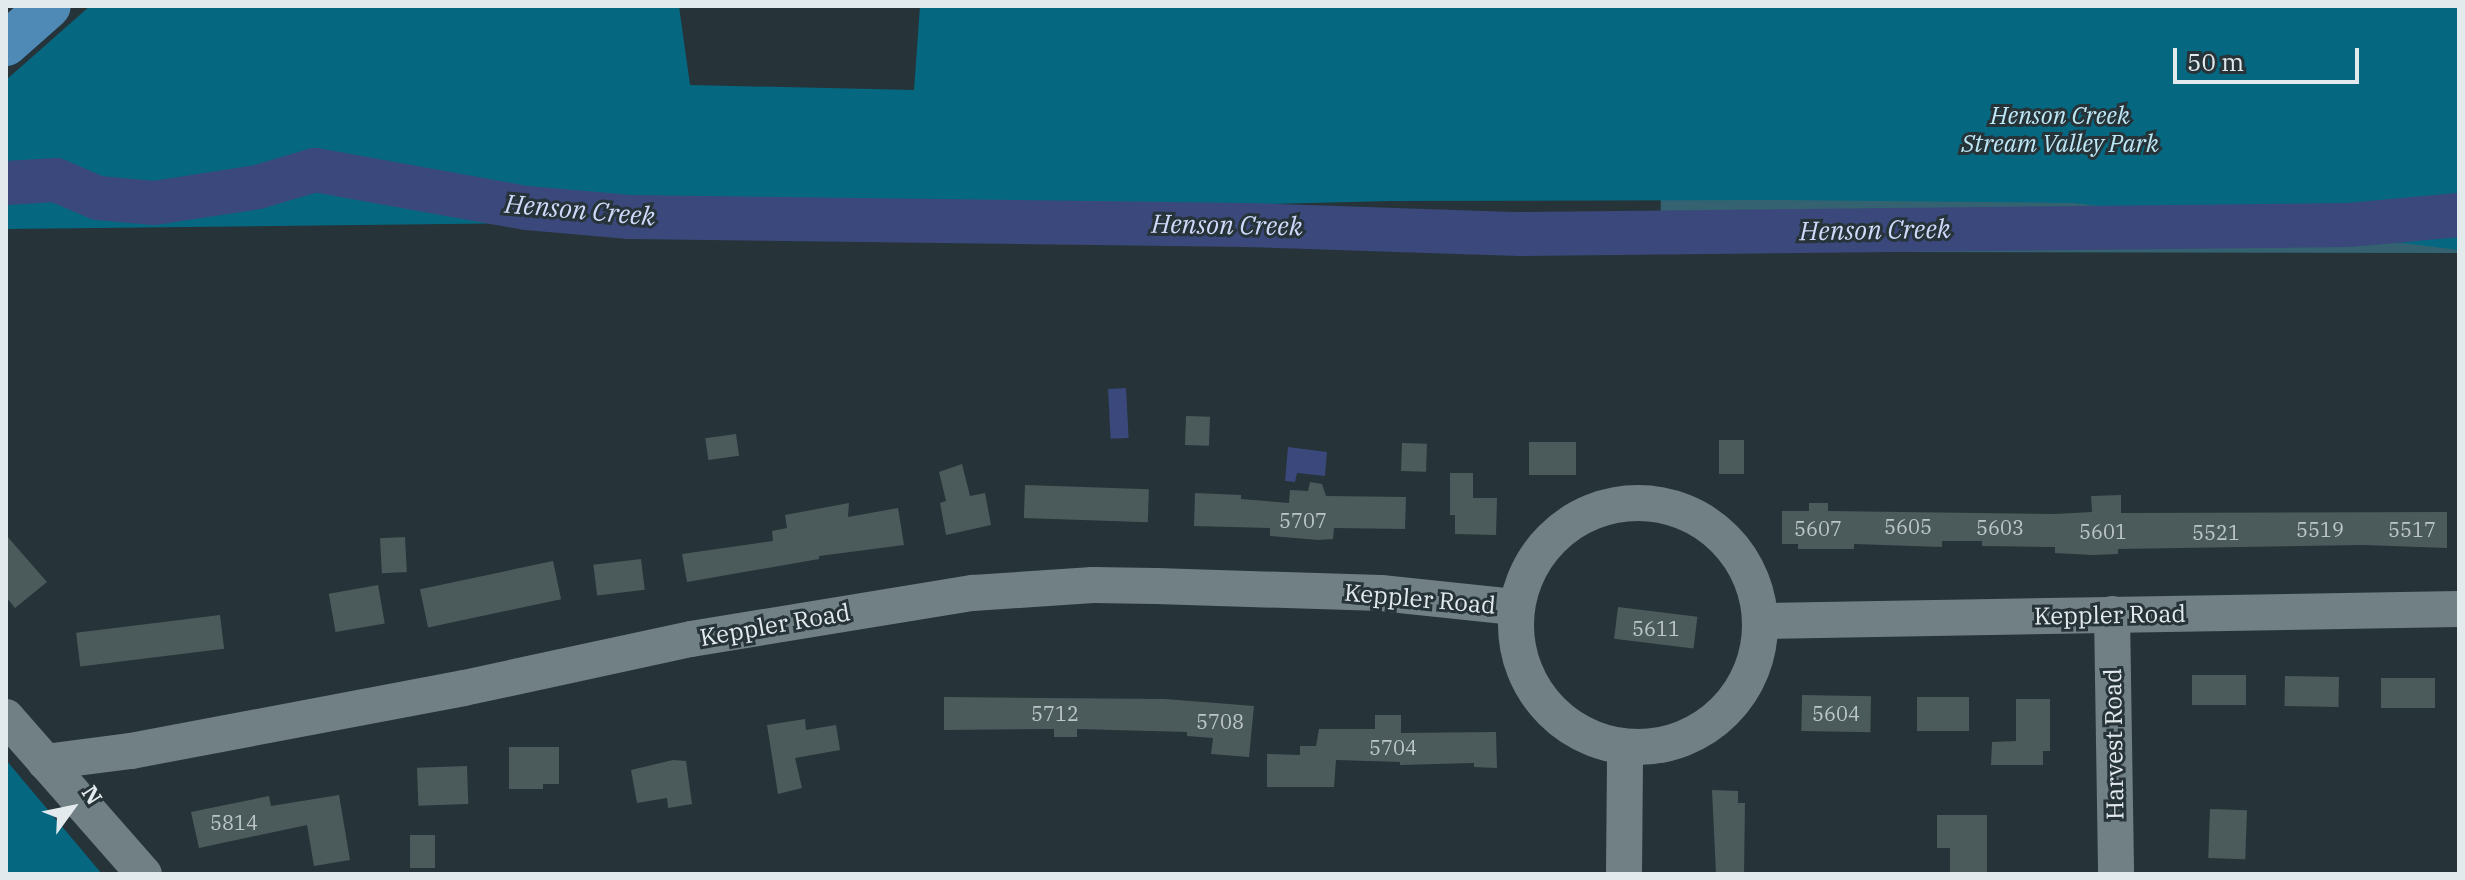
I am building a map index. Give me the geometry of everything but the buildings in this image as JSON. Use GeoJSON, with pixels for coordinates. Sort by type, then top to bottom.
{"type":"FeatureCollection","features":[{"type":"Feature","properties":{"kind":"main road"},"geometry":{"type":"LineString","coordinates":[[6,44],[49,6]]}},
{"type":"Feature","properties":{"kind":"street","name":"Keppler Road"},"geometry":{"type":"LineString","coordinates":[[1628,503],[1661,505],[1693,515],[1720,534],[1742,559],[1756,589],[1761,621],[1758,652],[1749,680],[1721,715],[1684,740],[1655,747],[1625,748],[1594,740],[1575,729],[1542,700],[1525,672],[1514,641],[1514,607],[1526,576],[1543,548],[1567,525],[1596,510],[1628,503]]}},
{"type":"Feature","properties":{"kind":"street","name":"Keppler Road"},"geometry":{"type":"LineString","coordinates":[[45,762],[131,751],[464,688],[691,639],[973,593],[1093,585],[1156,586],[1381,593],[1514,607]]}},
{"type":"Feature","properties":{"kind":"street","name":"Keppler Road"},"geometry":{"type":"LineString","coordinates":[[1761,621],[2459,609]]}},
{"type":"Feature","properties":{"kind":"street","name":"Harvest Road"},"geometry":{"type":"LineString","coordinates":[[2112,614],[2116,874]]}},
{"type":"Feature","properties":{"kind":"street"},"geometry":{"type":"LineString","coordinates":[[6,717],[144,874]]}},
{"type":"Feature","properties":{"kind":"street"},"geometry":{"type":"LineString","coordinates":[[1624,874],[1625,748]]}},
{"type":"Feature","properties":{"kind":"green space"},"geometry":{"type":"Polygon","coordinates":[[[90,6],[679,6],[690,85],[914,90],[920,6],[2459,6],[2459,250],[2074,203],[1778,200],[1390,201],[531,223],[6,229],[6,80],[90,6]]]}},
{"type":"Feature","properties":{"kind":"green space","name":"Henson Creek Stream Valley Park"},"geometry":{"type":"Polygon","coordinates":[[[2459,6],[2459,253],[1875,252],[1660,243],[1662,140],[2459,6]]]}},
{"type":"Feature","properties":{"kind":"green space"},"geometry":{"type":"Polygon","coordinates":[[[6,760],[102,874],[6,874],[6,760]]]}},
{"type":"Feature","properties":{"kind":"shaded area"},"geometry":{"type":"Polygon","coordinates":[[[1126,388],[1129,438],[1111,439],[1108,389],[1126,388]]]}},
{"type":"Feature","properties":{"kind":"shaded area"},"geometry":{"type":"Polygon","coordinates":[[[1288,447],[1327,452],[1325,476],[1297,473],[1295,482],[1285,481],[1288,447]]]}},
{"type":"Feature","properties":{"kind":"waterway","name":"Henson Creek"},"geometry":{"type":"LineString","coordinates":[[6,183],[56,180],[98,198],[154,203],[258,187],[315,170],[527,208],[630,217],[1246,225],[1521,234],[2349,225],[2459,215]]}}]}
